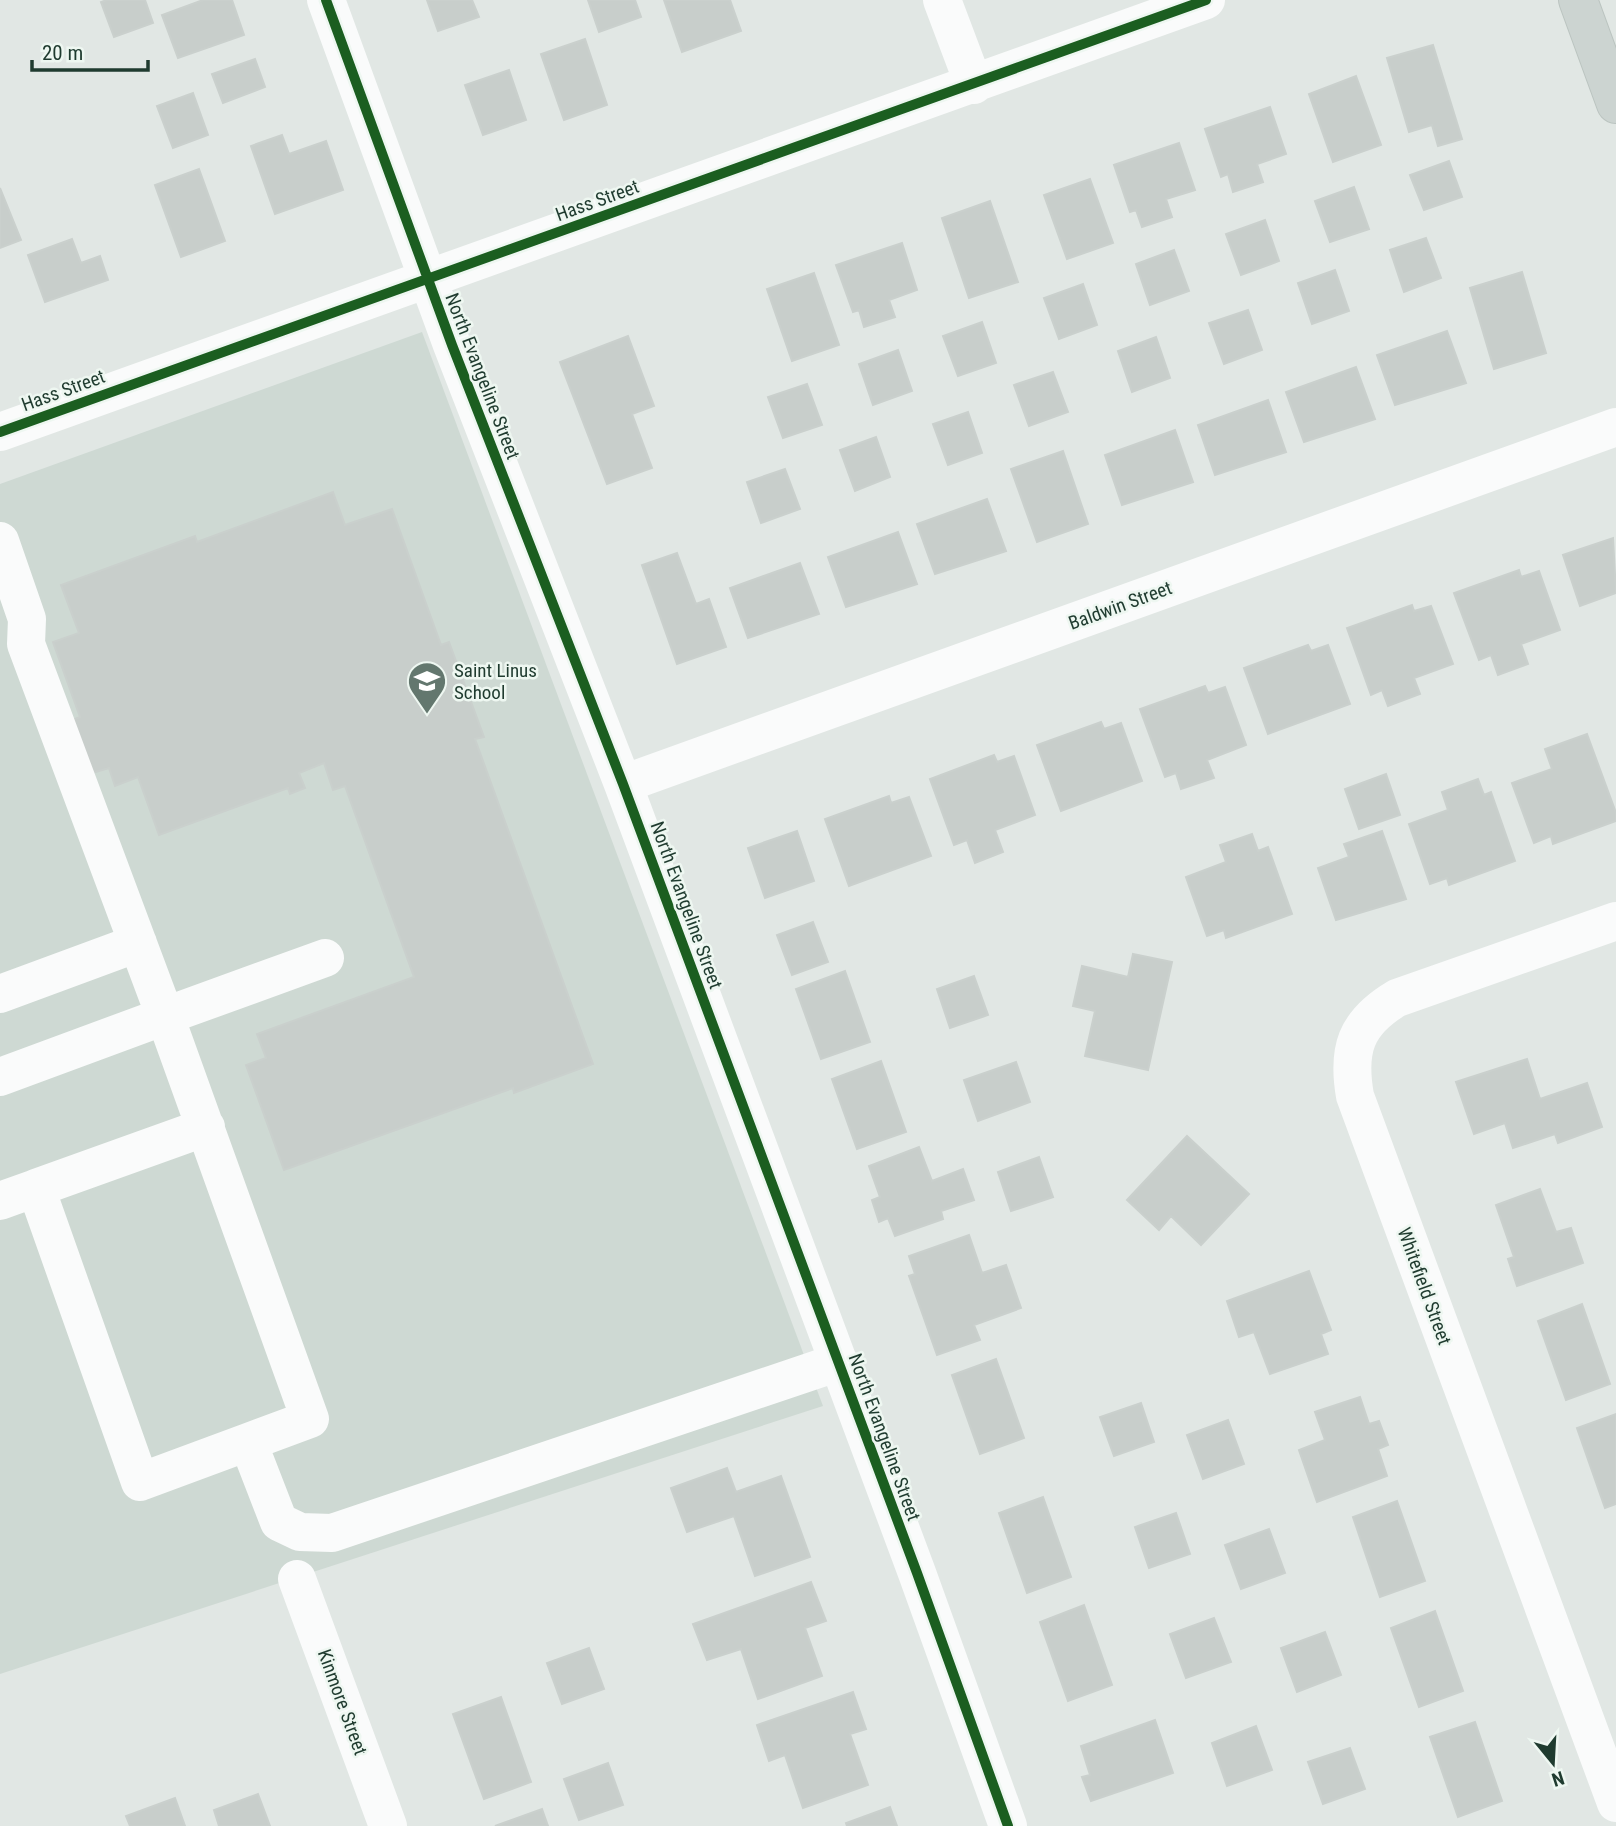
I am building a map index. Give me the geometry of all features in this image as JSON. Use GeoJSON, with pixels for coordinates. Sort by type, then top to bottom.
{"type":"FeatureCollection","features":[{"type":"Feature","properties":{"kind":"main road"},"geometry":{"type":"LineString","coordinates":[[1578,0],[1616,104]]}},
{"type":"Feature","properties":{"kind":"street","name":"North Evangeline Street"},"geometry":{"type":"LineString","coordinates":[[326,0],[427,280],[623,784],[839,1362],[1008,1826]]}},
{"type":"Feature","properties":{"kind":"street"},"geometry":{"type":"LineString","coordinates":[[942,0],[974,85]]}},
{"type":"Feature","properties":{"kind":"street","name":"Hass Street"},"geometry":{"type":"LineString","coordinates":[[0,432],[1206,0]]}},
{"type":"Feature","properties":{"kind":"street","name":"Baldwin Street"},"geometry":{"type":"LineString","coordinates":[[623,784],[1616,427]]}},
{"type":"Feature","properties":{"kind":"street"},"geometry":{"type":"LineString","coordinates":[[0,541],[27,619],[26,645],[206,1127],[310,1419],[140,1482],[36,1188]]}},
{"type":"Feature","properties":{"kind":"street","name":"Whitefield Street"},"geometry":{"type":"LineString","coordinates":[[1616,921],[1397,998],[1379,1009],[1363,1027],[1353,1048],[1350,1066],[1359,1109],[1616,1803]]}},
{"type":"Feature","properties":{"kind":"street"},"geometry":{"type":"LineString","coordinates":[[0,994],[138,943]]}},
{"type":"Feature","properties":{"kind":"street"},"geometry":{"type":"LineString","coordinates":[[0,1077],[326,958]]}},
{"type":"Feature","properties":{"kind":"street"},"geometry":{"type":"LineString","coordinates":[[0,1201],[206,1127]]}},
{"type":"Feature","properties":{"kind":"street"},"geometry":{"type":"LineString","coordinates":[[248,1443],[279,1522],[300,1532],[332,1533],[839,1362]]}},
{"type":"Feature","properties":{"kind":"street","name":"Kinmore Street"},"geometry":{"type":"LineString","coordinates":[[297,1579],[388,1826]]}},
{"type":"Feature","properties":{"kind":"shaded area"},"geometry":{"type":"Polygon","coordinates":[[[422,332],[823,1406],[0,1674],[0,484],[422,332]]]}},
{"type":"Feature","properties":{"kind":"building"},"geometry":{"type":"Polygon","coordinates":[[[145,0],[153,23],[114,37],[101,2],[145,0]]]}},
{"type":"Feature","properties":{"kind":"building"},"geometry":{"type":"Polygon","coordinates":[[[203,0],[232,0],[244,35],[178,58],[162,15],[203,0]]]}},
{"type":"Feature","properties":{"kind":"building"},"geometry":{"type":"Polygon","coordinates":[[[427,0],[472,0],[479,17],[438,31],[427,0]]]}},
{"type":"Feature","properties":{"kind":"building"},"geometry":{"type":"Polygon","coordinates":[[[588,0],[635,0],[641,17],[599,32],[588,0]]]}},
{"type":"Feature","properties":{"kind":"building"},"geometry":{"type":"Polygon","coordinates":[[[664,0],[730,0],[741,31],[682,52],[664,0]]]}},
{"type":"Feature","properties":{"kind":"building"},"geometry":{"type":"Polygon","coordinates":[[[585,39],[607,105],[564,120],[541,54],[585,39]]]}},
{"type":"Feature","properties":{"kind":"building"},"geometry":{"type":"Polygon","coordinates":[[[1433,45],[1462,139],[1438,146],[1432,125],[1409,132],[1387,58],[1433,45]]]}},
{"type":"Feature","properties":{"kind":"building"},"geometry":{"type":"Polygon","coordinates":[[[255,59],[265,87],[223,103],[212,74],[255,59]]]}},
{"type":"Feature","properties":{"kind":"building"},"geometry":{"type":"Polygon","coordinates":[[[509,70],[526,120],[483,135],[465,85],[509,70]]]}},
{"type":"Feature","properties":{"kind":"building"},"geometry":{"type":"Polygon","coordinates":[[[1356,76],[1381,145],[1333,162],[1309,94],[1356,76]]]}},
{"type":"Feature","properties":{"kind":"building"},"geometry":{"type":"Polygon","coordinates":[[[193,93],[208,135],[173,148],[157,106],[193,93]]]}},
{"type":"Feature","properties":{"kind":"building"},"geometry":{"type":"Polygon","coordinates":[[[1270,107],[1286,154],[1257,164],[1263,182],[1233,192],[1228,174],[1221,177],[1205,129],[1270,107]]]}},
{"type":"Feature","properties":{"kind":"building"},"geometry":{"type":"Polygon","coordinates":[[[282,135],[289,154],[326,141],[343,190],[275,214],[251,146],[282,135]]]}},
{"type":"Feature","properties":{"kind":"building"},"geometry":{"type":"Polygon","coordinates":[[[1179,143],[1195,190],[1166,199],[1172,217],[1142,227],[1136,210],[1130,212],[1114,165],[1179,143]]]}},
{"type":"Feature","properties":{"kind":"building"},"geometry":{"type":"Polygon","coordinates":[[[1449,161],[1462,197],[1424,210],[1410,175],[1449,161]]]}},
{"type":"Feature","properties":{"kind":"building"},"geometry":{"type":"Polygon","coordinates":[[[199,169],[225,241],[181,257],[155,185],[199,169]]]}},
{"type":"Feature","properties":{"kind":"building"},"geometry":{"type":"Polygon","coordinates":[[[1090,179],[1113,243],[1067,259],[1044,195],[1090,179]]]}},
{"type":"Feature","properties":{"kind":"building"},"geometry":{"type":"Polygon","coordinates":[[[1354,187],[1369,229],[1330,242],[1315,201],[1354,187]]]}},
{"type":"Feature","properties":{"kind":"building"},"geometry":{"type":"Polygon","coordinates":[[[0,188],[21,240],[0,248],[0,188]]]}},
{"type":"Feature","properties":{"kind":"building"},"geometry":{"type":"Polygon","coordinates":[[[990,201],[1018,282],[969,298],[942,218],[990,201]]]}},
{"type":"Feature","properties":{"kind":"building"},"geometry":{"type":"Polygon","coordinates":[[[1265,220],[1279,261],[1241,275],[1226,234],[1265,220]]]}},
{"type":"Feature","properties":{"kind":"building"},"geometry":{"type":"Polygon","coordinates":[[[1426,238],[1441,278],[1404,292],[1390,250],[1426,238]]]}},
{"type":"Feature","properties":{"kind":"building"},"geometry":{"type":"Polygon","coordinates":[[[72,239],[81,263],[100,256],[108,280],[45,302],[28,255],[72,239]]]}},
{"type":"Feature","properties":{"kind":"building"},"geometry":{"type":"Polygon","coordinates":[[[902,243],[917,290],[889,300],[895,317],[864,327],[859,310],[853,312],[836,265],[902,243]]]}},
{"type":"Feature","properties":{"kind":"building"},"geometry":{"type":"Polygon","coordinates":[[[1174,250],[1189,291],[1150,305],[1136,264],[1174,250]]]}},
{"type":"Feature","properties":{"kind":"building"},"geometry":{"type":"Polygon","coordinates":[[[1335,270],[1349,311],[1312,324],[1298,283],[1335,270]]]}},
{"type":"Feature","properties":{"kind":"building"},"geometry":{"type":"Polygon","coordinates":[[[1522,272],[1546,353],[1494,369],[1470,288],[1522,272]]]}},
{"type":"Feature","properties":{"kind":"building"},"geometry":{"type":"Polygon","coordinates":[[[814,273],[839,345],[792,361],[767,289],[814,273]]]}},
{"type":"Feature","properties":{"kind":"building"},"geometry":{"type":"Polygon","coordinates":[[[1083,284],[1097,325],[1059,339],[1044,298],[1083,284]]]}},
{"type":"Feature","properties":{"kind":"building"},"geometry":{"type":"Polygon","coordinates":[[[1248,310],[1262,350],[1224,364],[1209,323],[1248,310]]]}},
{"type":"Feature","properties":{"kind":"building"},"geometry":{"type":"Polygon","coordinates":[[[982,322],[996,363],[958,376],[943,336],[982,322]]]}},
{"type":"Feature","properties":{"kind":"building"},"geometry":{"type":"Polygon","coordinates":[[[1447,331],[1466,383],[1395,405],[1377,355],[1447,331]]]}},
{"type":"Feature","properties":{"kind":"building"},"geometry":{"type":"Polygon","coordinates":[[[628,336],[654,406],[632,414],[652,468],[607,484],[560,362],[628,336]]]}},
{"type":"Feature","properties":{"kind":"building"},"geometry":{"type":"Polygon","coordinates":[[[1156,337],[1170,378],[1132,392],[1118,351],[1156,337]]]}},
{"type":"Feature","properties":{"kind":"building"},"geometry":{"type":"Polygon","coordinates":[[[898,350],[912,391],[873,405],[859,364],[898,350]]]}},
{"type":"Feature","properties":{"kind":"building"},"geometry":{"type":"Polygon","coordinates":[[[1356,367],[1375,419],[1304,442],[1286,392],[1356,367]]]}},
{"type":"Feature","properties":{"kind":"building"},"geometry":{"type":"Polygon","coordinates":[[[1053,372],[1068,412],[1029,426],[1014,385],[1053,372]]]}},
{"type":"Feature","properties":{"kind":"building"},"geometry":{"type":"Polygon","coordinates":[[[807,384],[822,425],[783,438],[768,397],[807,384]]]}},
{"type":"Feature","properties":{"kind":"building"},"geometry":{"type":"Polygon","coordinates":[[[1268,400],[1286,452],[1215,475],[1198,425],[1268,400]]]}},
{"type":"Feature","properties":{"kind":"building"},"geometry":{"type":"Polygon","coordinates":[[[968,412],[982,453],[948,465],[933,424],[968,412]]]}},
{"type":"Feature","properties":{"kind":"building"},"geometry":{"type":"Polygon","coordinates":[[[1175,430],[1193,482],[1122,505],[1105,455],[1175,430]]]}},
{"type":"Feature","properties":{"kind":"building"},"geometry":{"type":"Polygon","coordinates":[[[876,437],[890,477],[855,491],[840,450],[876,437]]]}},
{"type":"Feature","properties":{"kind":"building"},"geometry":{"type":"Polygon","coordinates":[[[1063,451],[1088,524],[1037,542],[1011,469],[1063,451]]]}},
{"type":"Feature","properties":{"kind":"building"},"geometry":{"type":"Polygon","coordinates":[[[785,469],[800,509],[761,523],[747,482],[785,469]]]}},
{"type":"Feature","properties":{"kind":"building"},"geometry":{"type":"Polygon","coordinates":[[[333,492],[345,525],[392,509],[441,645],[449,642],[484,737],[475,739],[593,1064],[514,1093],[513,1088],[284,1170],[246,1065],[266,1058],[257,1034],[414,977],[345,786],[333,790],[324,763],[299,773],[305,788],[290,794],[288,788],[159,835],[138,777],[115,786],[109,768],[89,774],[70,721],[80,717],[53,642],[79,633],[61,585],[195,536],[197,542],[333,492]]]}},
{"type":"Feature","properties":{"kind":"building"},"geometry":{"type":"Polygon","coordinates":[[[987,499],[1006,551],[935,574],[917,524],[987,499]]]}},
{"type":"Feature","properties":{"kind":"building"},"geometry":{"type":"Polygon","coordinates":[[[898,532],[917,584],[846,607],[828,557],[898,532]]]}},
{"type":"Feature","properties":{"kind":"building"},"geometry":{"type":"Polygon","coordinates":[[[1613,538],[1616,593],[1580,606],[1563,555],[1613,538]]]}},
{"type":"Feature","properties":{"kind":"building"},"geometry":{"type":"Polygon","coordinates":[[[677,553],[696,604],[709,599],[726,647],[677,664],[642,565],[677,553]]]}},
{"type":"Feature","properties":{"kind":"building"},"geometry":{"type":"Polygon","coordinates":[[[800,563],[819,614],[748,638],[730,588],[800,563]]]}},
{"type":"Feature","properties":{"kind":"building"},"geometry":{"type":"Polygon","coordinates":[[[1519,570],[1521,577],[1539,571],[1560,630],[1521,644],[1528,664],[1498,675],[1491,655],[1479,660],[1454,593],[1519,570]]]}},
{"type":"Feature","properties":{"kind":"building"},"geometry":{"type":"Polygon","coordinates":[[[1412,605],[1414,611],[1431,606],[1453,664],[1414,678],[1420,694],[1388,706],[1382,690],[1371,695],[1347,628],[1412,605]]]}},
{"type":"Feature","properties":{"kind":"building"},"geometry":{"type":"Polygon","coordinates":[[[1308,645],[1311,651],[1328,645],[1350,704],[1268,734],[1244,668],[1308,645]]]}},
{"type":"Feature","properties":{"kind":"building"},"geometry":{"type":"Polygon","coordinates":[[[1205,686],[1208,693],[1225,687],[1246,745],[1207,760],[1214,778],[1181,789],[1176,773],[1165,777],[1140,709],[1205,686]]]}},
{"type":"Feature","properties":{"kind":"building"},"geometry":{"type":"Polygon","coordinates":[[[1101,722],[1104,729],[1121,723],[1142,781],[1061,811],[1037,745],[1101,722]]]}},
{"type":"Feature","properties":{"kind":"building"},"geometry":{"type":"Polygon","coordinates":[[[1587,734],[1616,813],[1616,821],[1553,844],[1551,836],[1534,843],[1512,783],[1552,769],[1545,749],[1587,734]]]}},
{"type":"Feature","properties":{"kind":"building"},"geometry":{"type":"Polygon","coordinates":[[[994,755],[997,762],[1014,756],[1035,815],[995,830],[1003,852],[975,863],[967,840],[954,845],[930,779],[994,755]]]}},
{"type":"Feature","properties":{"kind":"building"},"geometry":{"type":"Polygon","coordinates":[[[1386,774],[1400,815],[1359,829],[1345,789],[1386,774]]]}},
{"type":"Feature","properties":{"kind":"building"},"geometry":{"type":"Polygon","coordinates":[[[1478,779],[1484,795],[1491,792],[1515,861],[1449,885],[1447,878],[1430,884],[1409,824],[1448,810],[1442,792],[1478,779]]]}},
{"type":"Feature","properties":{"kind":"building"},"geometry":{"type":"Polygon","coordinates":[[[889,796],[891,803],[909,797],[931,856],[849,886],[825,819],[889,796]]]}},
{"type":"Feature","properties":{"kind":"building"},"geometry":{"type":"Polygon","coordinates":[[[797,831],[814,881],[765,898],[748,848],[797,831]]]}},
{"type":"Feature","properties":{"kind":"building"},"geometry":{"type":"Polygon","coordinates":[[[1382,831],[1406,899],[1336,920],[1318,868],[1349,857],[1344,844],[1382,831]]]}},
{"type":"Feature","properties":{"kind":"building"},"geometry":{"type":"Polygon","coordinates":[[[1252,834],[1258,851],[1268,847],[1292,914],[1226,938],[1224,930],[1207,936],[1186,877],[1226,862],[1220,845],[1252,834]]]}},
{"type":"Feature","properties":{"kind":"building"},"geometry":{"type":"Polygon","coordinates":[[[813,922],[828,962],[792,975],[777,935],[813,922]]]}},
{"type":"Feature","properties":{"kind":"building"},"geometry":{"type":"Polygon","coordinates":[[[1133,954],[1172,962],[1148,1070],[1085,1056],[1095,1011],[1073,1006],[1082,966],[1128,977],[1133,954]]]}},
{"type":"Feature","properties":{"kind":"building"},"geometry":{"type":"Polygon","coordinates":[[[845,971],[870,1042],[821,1059],[796,989],[845,971]]]}},
{"type":"Feature","properties":{"kind":"building"},"geometry":{"type":"Polygon","coordinates":[[[974,976],[988,1015],[950,1028],[937,989],[974,976]]]}},
{"type":"Feature","properties":{"kind":"building"},"geometry":{"type":"Polygon","coordinates":[[[1527,1059],[1540,1099],[1587,1083],[1602,1127],[1558,1143],[1555,1134],[1513,1148],[1505,1123],[1474,1134],[1456,1082],[1527,1059]]]}},
{"type":"Feature","properties":{"kind":"building"},"geometry":{"type":"Polygon","coordinates":[[[881,1061],[906,1132],[857,1149],[832,1079],[881,1061]]]}},
{"type":"Feature","properties":{"kind":"building"},"geometry":{"type":"Polygon","coordinates":[[[1016,1062],[1030,1102],[978,1121],[964,1080],[1016,1062]]]}},
{"type":"Feature","properties":{"kind":"building"},"geometry":{"type":"Polygon","coordinates":[[[1187,1136],[1249,1194],[1201,1245],[1171,1216],[1159,1230],[1127,1200],[1187,1136]]]}},
{"type":"Feature","properties":{"kind":"building"},"geometry":{"type":"Polygon","coordinates":[[[919,1147],[932,1181],[963,1169],[974,1200],[941,1211],[943,1219],[895,1236],[888,1218],[879,1222],[872,1200],[880,1197],[869,1166],[919,1147]]]}},
{"type":"Feature","properties":{"kind":"building"},"geometry":{"type":"Polygon","coordinates":[[[1039,1157],[1053,1197],[1011,1211],[998,1172],[1039,1157]]]}},
{"type":"Feature","properties":{"kind":"building"},"geometry":{"type":"Polygon","coordinates":[[[1540,1189],[1556,1232],[1571,1228],[1583,1263],[1517,1286],[1508,1259],[1514,1257],[1496,1205],[1540,1189]]]}},
{"type":"Feature","properties":{"kind":"building"},"geometry":{"type":"Polygon","coordinates":[[[969,1235],[982,1273],[1006,1265],[1021,1308],[974,1325],[980,1340],[937,1355],[909,1276],[915,1274],[909,1256],[969,1235]]]}},
{"type":"Feature","properties":{"kind":"building"},"geometry":{"type":"Polygon","coordinates":[[[1309,1271],[1331,1330],[1321,1334],[1328,1354],[1270,1374],[1254,1332],[1239,1337],[1227,1301],[1309,1271]]]}},
{"type":"Feature","properties":{"kind":"building"},"geometry":{"type":"Polygon","coordinates":[[[1582,1304],[1610,1384],[1566,1400],[1538,1321],[1582,1304]]]}},
{"type":"Feature","properties":{"kind":"building"},"geometry":{"type":"Polygon","coordinates":[[[996,1359],[1024,1438],[980,1454],[952,1375],[996,1359]]]}},
{"type":"Feature","properties":{"kind":"building"},"geometry":{"type":"Polygon","coordinates":[[[1360,1397],[1369,1424],[1379,1421],[1388,1445],[1378,1449],[1387,1476],[1317,1502],[1299,1450],[1325,1440],[1315,1412],[1360,1397]]]}},
{"type":"Feature","properties":{"kind":"building"},"geometry":{"type":"Polygon","coordinates":[[[1141,1403],[1154,1442],[1114,1456],[1100,1417],[1141,1403]]]}},
{"type":"Feature","properties":{"kind":"building"},"geometry":{"type":"Polygon","coordinates":[[[1616,1414],[1616,1504],[1605,1508],[1577,1428],[1616,1414]]]}},
{"type":"Feature","properties":{"kind":"building"},"geometry":{"type":"Polygon","coordinates":[[[1228,1420],[1244,1464],[1203,1479],[1187,1435],[1228,1420]]]}},
{"type":"Feature","properties":{"kind":"building"},"geometry":{"type":"Polygon","coordinates":[[[727,1468],[736,1492],[781,1476],[810,1557],[755,1576],[734,1516],[687,1532],[671,1488],[727,1468]]]}},
{"type":"Feature","properties":{"kind":"building"},"geometry":{"type":"Polygon","coordinates":[[[1043,1497],[1071,1577],[1027,1593],[999,1513],[1043,1497]]]}},
{"type":"Feature","properties":{"kind":"building"},"geometry":{"type":"Polygon","coordinates":[[[1397,1501],[1425,1581],[1380,1597],[1353,1517],[1397,1501]]]}},
{"type":"Feature","properties":{"kind":"building"},"geometry":{"type":"Polygon","coordinates":[[[1176,1513],[1190,1554],[1149,1568],[1135,1527],[1176,1513]]]}},
{"type":"Feature","properties":{"kind":"building"},"geometry":{"type":"Polygon","coordinates":[[[1269,1529],[1285,1573],[1241,1589],[1225,1545],[1269,1529]]]}},
{"type":"Feature","properties":{"kind":"building"},"geometry":{"type":"Polygon","coordinates":[[[811,1582],[826,1621],[805,1628],[822,1676],[758,1699],[741,1649],[707,1660],[693,1624],[811,1582]]]}},
{"type":"Feature","properties":{"kind":"building"},"geometry":{"type":"Polygon","coordinates":[[[1084,1605],[1112,1685],[1068,1701],[1040,1622],[1084,1605]]]}},
{"type":"Feature","properties":{"kind":"building"},"geometry":{"type":"Polygon","coordinates":[[[1435,1611],[1463,1691],[1419,1707],[1391,1628],[1435,1611]]]}},
{"type":"Feature","properties":{"kind":"building"},"geometry":{"type":"Polygon","coordinates":[[[1214,1618],[1231,1662],[1186,1678],[1170,1634],[1214,1618]]]}},
{"type":"Feature","properties":{"kind":"building"},"geometry":{"type":"Polygon","coordinates":[[[1325,1632],[1341,1675],[1297,1692],[1281,1648],[1325,1632]]]}},
{"type":"Feature","properties":{"kind":"building"},"geometry":{"type":"Polygon","coordinates":[[[589,1648],[604,1689],[562,1704],[547,1663],[589,1648]]]}},
{"type":"Feature","properties":{"kind":"building"},"geometry":{"type":"Polygon","coordinates":[[[853,1692],[866,1729],[850,1734],[868,1785],[803,1808],[785,1755],[769,1761],[757,1725],[853,1692]]]}},
{"type":"Feature","properties":{"kind":"building"},"geometry":{"type":"Polygon","coordinates":[[[501,1697],[531,1782],[484,1799],[453,1714],[501,1697]]]}},
{"type":"Feature","properties":{"kind":"building"},"geometry":{"type":"Polygon","coordinates":[[[1155,1720],[1173,1773],[1091,1801],[1082,1777],[1090,1775],[1081,1746],[1155,1720]]]}},
{"type":"Feature","properties":{"kind":"building"},"geometry":{"type":"Polygon","coordinates":[[[1475,1722],[1502,1801],[1458,1817],[1430,1737],[1475,1722]]]}},
{"type":"Feature","properties":{"kind":"building"},"geometry":{"type":"Polygon","coordinates":[[[1256,1726],[1272,1770],[1227,1786],[1212,1743],[1256,1726]]]}},
{"type":"Feature","properties":{"kind":"building"},"geometry":{"type":"Polygon","coordinates":[[[1350,1748],[1365,1789],[1323,1804],[1308,1762],[1350,1748]]]}},
{"type":"Feature","properties":{"kind":"building"},"geometry":{"type":"Polygon","coordinates":[[[608,1763],[623,1805],[579,1820],[564,1779],[608,1763]]]}},
{"type":"Feature","properties":{"kind":"building"},"geometry":{"type":"Polygon","coordinates":[[[258,1794],[270,1826],[219,1826],[214,1810],[258,1794]]]}},
{"type":"Feature","properties":{"kind":"building"},"geometry":{"type":"Polygon","coordinates":[[[175,1798],[185,1826],[130,1826],[126,1816],[175,1798]]]}},
{"type":"Feature","properties":{"kind":"building"},"geometry":{"type":"Polygon","coordinates":[[[890,1807],[897,1826],[847,1826],[846,1823],[890,1807]]]}},
{"type":"Feature","properties":{"kind":"building"},"geometry":{"type":"Polygon","coordinates":[[[542,1809],[548,1826],[495,1826],[542,1809]]]}},
{"type":"Feature","properties":{"kind":"cycle path"},"geometry":{"type":"LineString","coordinates":[[326,0],[452,345],[623,784],[917,1573],[1008,1826]]}},
{"type":"Feature","properties":{"kind":"cycle path"},"geometry":{"type":"LineString","coordinates":[[0,432],[1206,0]]}},
{"type":"Feature","properties":{"kind":"place","name":"Saint Linus School"},"geometry":{"type":"Point","coordinates":[427,715]}}]}
